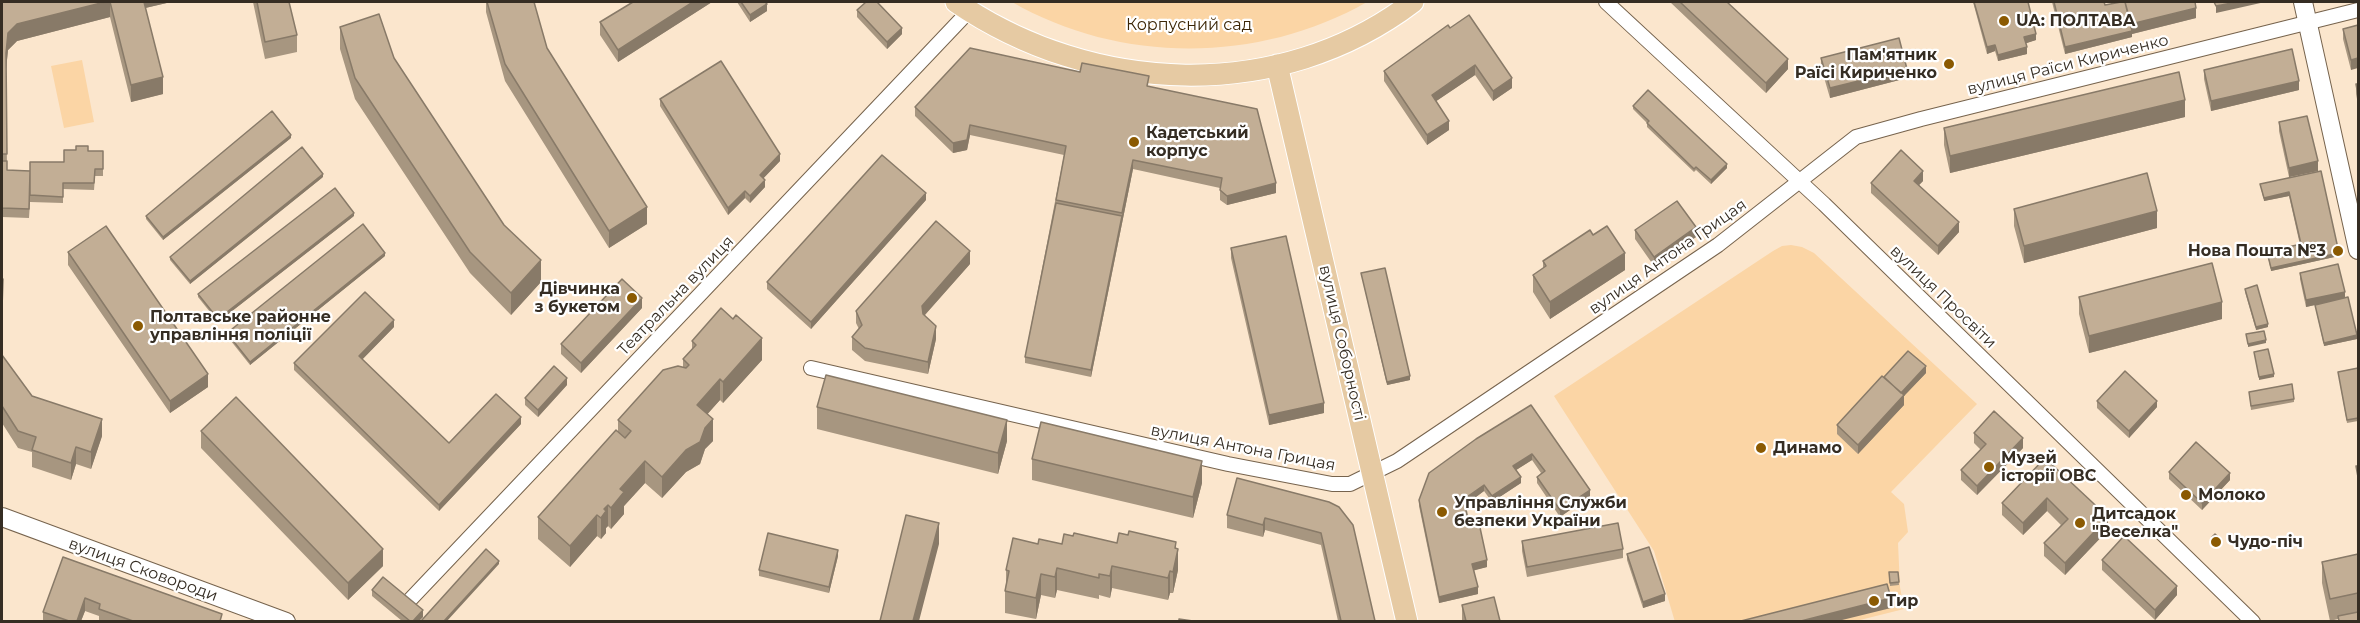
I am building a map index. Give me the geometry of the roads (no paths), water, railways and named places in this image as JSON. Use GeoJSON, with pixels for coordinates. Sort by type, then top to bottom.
{"type":"FeatureCollection","features":[{"type":"Feature","properties":{"kind":"main road"},"geometry":{"type":"LineString","coordinates":[[963,6],[1019,38],[1050,51],[1112,69],[1174,76],[1238,72],[1277,65],[1344,42],[1413,2]]}},
{"type":"Feature","properties":{"kind":"main road"},"geometry":{"type":"LineString","coordinates":[[2303,2],[2358,250]]}},
{"type":"Feature","properties":{"kind":"main road","name":"вулиця Соборності"},"geometry":{"type":"LineString","coordinates":[[1277,65],[1407,621]]}},
{"type":"Feature","properties":{"kind":"main road","name":"вулиця Сковороди"},"geometry":{"type":"LineString","coordinates":[[2,517],[286,621]]}},
{"type":"Feature","properties":{"kind":"street","name":"вулиця Просвіти"},"geometry":{"type":"LineString","coordinates":[[1606,2],[1824,204],[2253,621]]}},
{"type":"Feature","properties":{"kind":"street","name":"Театральна вулиця"},"geometry":{"type":"LineString","coordinates":[[407,603],[963,6]]}},
{"type":"Feature","properties":{"kind":"street","name":"вулиця Раїси Кириченко"},"geometry":{"type":"LineString","coordinates":[[1800,183],[1856,137],[2358,10]]}},
{"type":"Feature","properties":{"kind":"street","name":"вулиця Антона Грицая"},"geometry":{"type":"LineString","coordinates":[[811,369],[1228,464],[1332,484],[1350,484],[1373,474],[1406,454],[1718,245],[1800,183]]}},
{"type":"Feature","properties":{"kind":"place","name":"UA: ПОЛТАВА"},"geometry":{"type":"Point","coordinates":[2004,21]}},
{"type":"Feature","properties":{"kind":"place","name":"Пам'ятник Раїсі Кириченко"},"geometry":{"type":"Point","coordinates":[1949,64]}},
{"type":"Feature","properties":{"kind":"place","name":"Кадетський корпус"},"geometry":{"type":"Point","coordinates":[1134,142]}},
{"type":"Feature","properties":{"kind":"place","name":"Нова Пошта №3"},"geometry":{"type":"Point","coordinates":[2338,251]}},
{"type":"Feature","properties":{"kind":"place","name":"Дівчинка з букетом"},"geometry":{"type":"Point","coordinates":[632,298]}},
{"type":"Feature","properties":{"kind":"place","name":"Полтавське районне управління поліції"},"geometry":{"type":"Point","coordinates":[138,326]}},
{"type":"Feature","properties":{"kind":"place","name":"Динамо"},"geometry":{"type":"Point","coordinates":[1761,448]}},
{"type":"Feature","properties":{"kind":"place","name":"Музей історії ОВС"},"geometry":{"type":"Point","coordinates":[1989,467]}},
{"type":"Feature","properties":{"kind":"place","name":"Молоко"},"geometry":{"type":"Point","coordinates":[2186,495]}},
{"type":"Feature","properties":{"kind":"place","name":"Управління Служби безпеки України"},"geometry":{"type":"Point","coordinates":[1442,512]}},
{"type":"Feature","properties":{"kind":"place","name":"Дитсадок \"Веселка\""},"geometry":{"type":"Point","coordinates":[2080,523]}},
{"type":"Feature","properties":{"kind":"place","name":"Чудо-піч"},"geometry":{"type":"Point","coordinates":[2216,542]}},
{"type":"Feature","properties":{"kind":"place","name":"Тир"},"geometry":{"type":"Point","coordinates":[1874,601]}},
{"type":"Feature","properties":{"kind":"park label","name":"Корпусний сад"},"geometry":{"type":"Point","coordinates":[1189,25]}}]}
